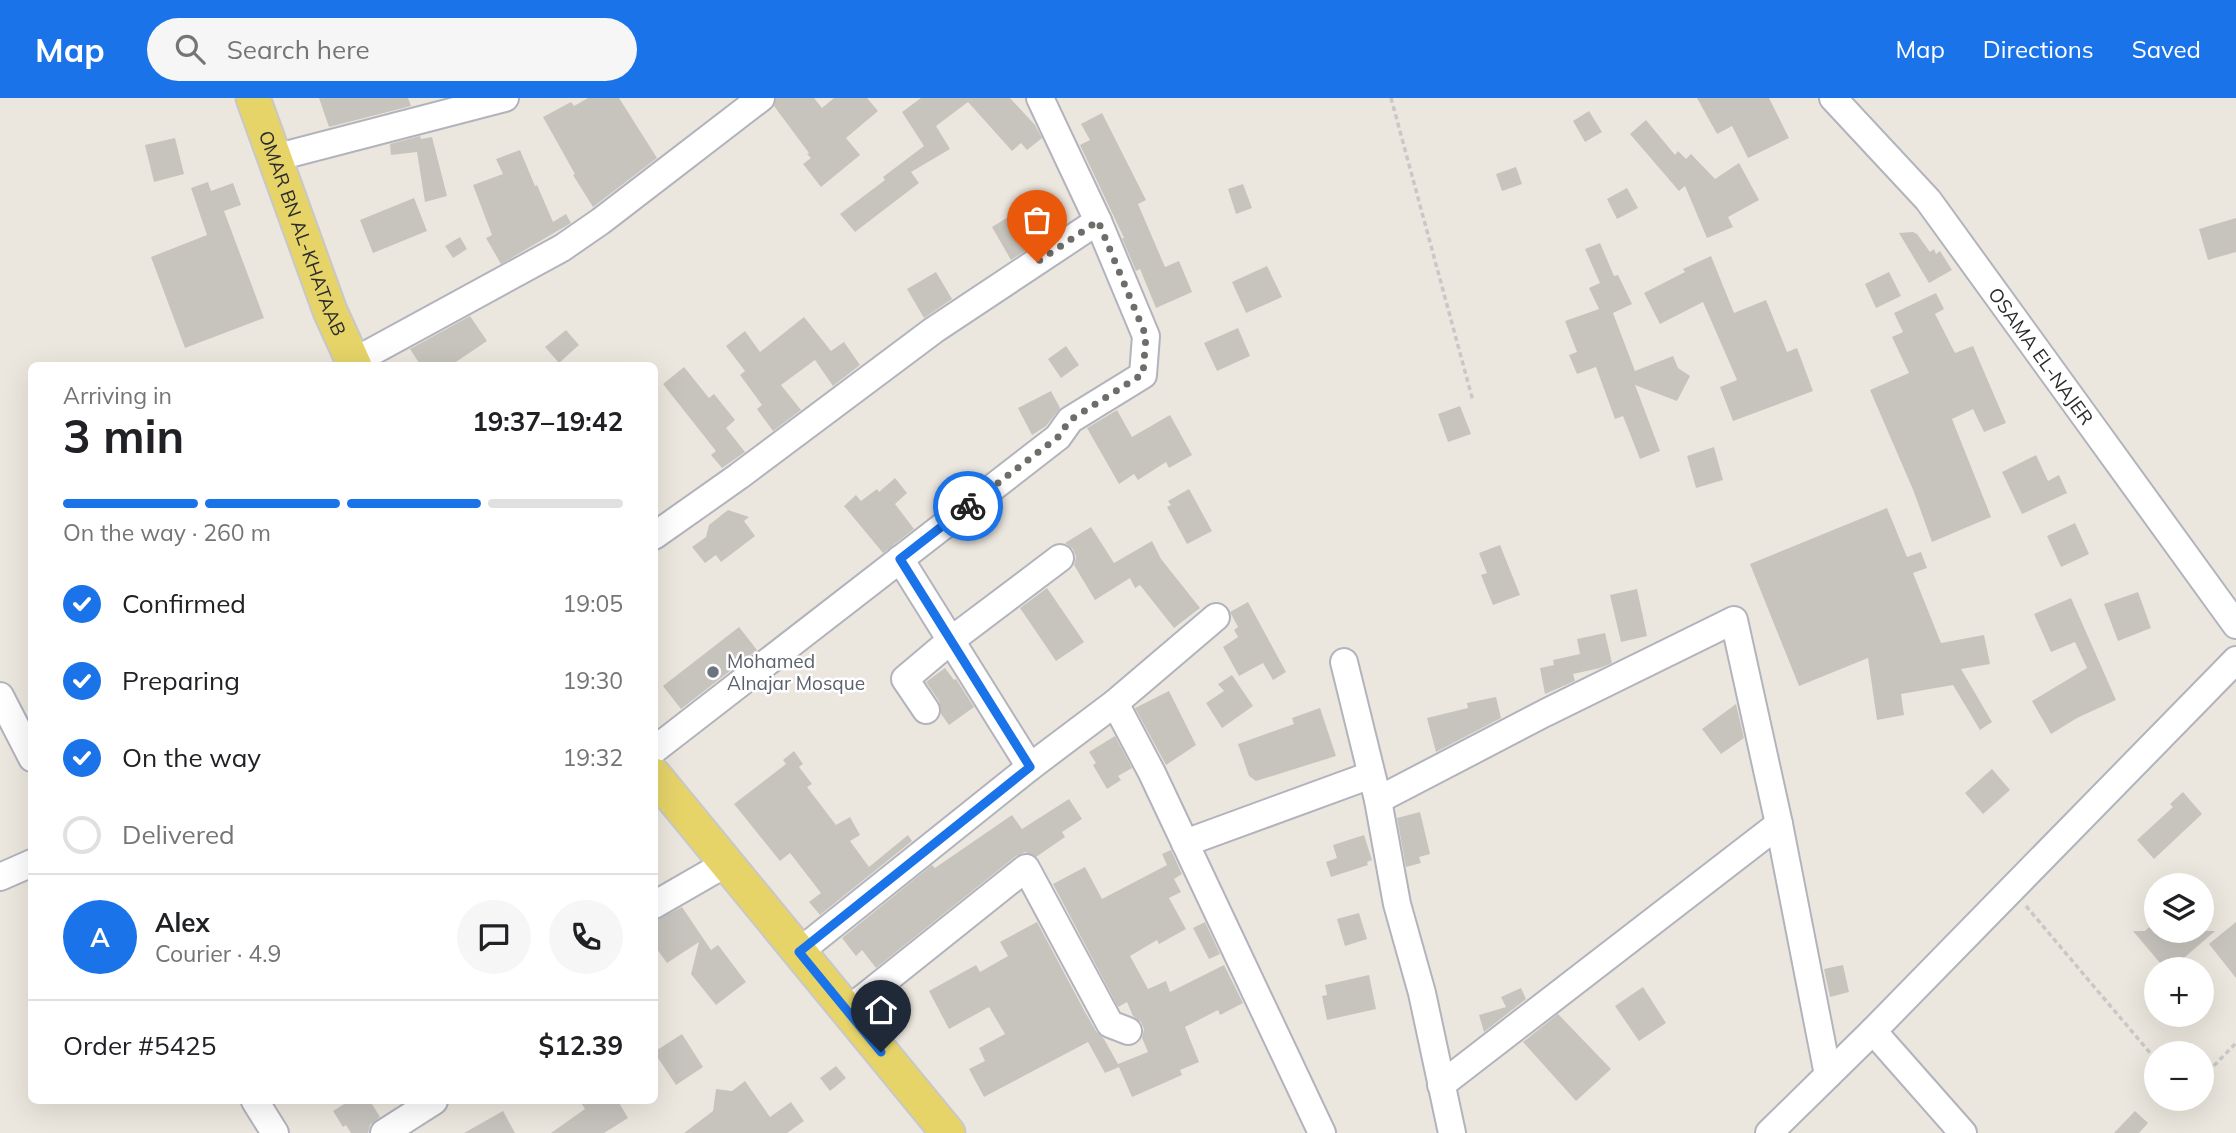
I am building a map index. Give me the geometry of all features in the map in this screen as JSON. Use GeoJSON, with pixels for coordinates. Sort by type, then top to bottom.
{"type":"FeatureCollection","features":[{"type":"Feature","properties":{"kind":"main road","name":"OMAR BN AL-KHATAAB"},"geometry":{"type":"LineString","coordinates":[[253,98],[330,311],[353,362]]}},
{"type":"Feature","properties":{"kind":"main road"},"geometry":{"type":"LineString","coordinates":[[658,780],[948,1133]]}},
{"type":"Feature","properties":{"kind":"street"},"geometry":{"type":"LineString","coordinates":[[274,158],[505,98]]}},
{"type":"Feature","properties":{"kind":"street"},"geometry":{"type":"LineString","coordinates":[[358,362],[562,248],[761,98]]}},
{"type":"Feature","properties":{"kind":"street"},"geometry":{"type":"LineString","coordinates":[[658,747],[1058,437],[1070,420],[1143,374],[1146,336],[1098,221],[1040,98]]}},
{"type":"Feature","properties":{"kind":"street","name":"OSAMA EL-NAJER"},"geometry":{"type":"LineString","coordinates":[[1833,98],[1928,200],[2236,625]]}},
{"type":"Feature","properties":{"kind":"street"},"geometry":{"type":"LineString","coordinates":[[658,533],[934,330],[1098,221]]}},
{"type":"Feature","properties":{"kind":"street"},"geometry":{"type":"LineString","coordinates":[[926,710],[905,679],[950,641],[1060,558]]}},
{"type":"Feature","properties":{"kind":"street"},"geometry":{"type":"LineString","coordinates":[[900,559],[1030,767]]}},
{"type":"Feature","properties":{"kind":"street"},"geometry":{"type":"LineString","coordinates":[[799,952],[1030,767],[1115,703],[1216,617]]}},
{"type":"Feature","properties":{"kind":"street"},"geometry":{"type":"LineString","coordinates":[[1378,800],[1545,713],[1734,620],[1779,824],[1828,1075]]}},
{"type":"Feature","properties":{"kind":"street"},"geometry":{"type":"LineString","coordinates":[[1769,1133],[1874,1031],[2236,660]]}},
{"type":"Feature","properties":{"kind":"street"},"geometry":{"type":"LineString","coordinates":[[1344,662],[1378,800],[1397,904],[1422,993],[1452,1133]]}},
{"type":"Feature","properties":{"kind":"street"},"geometry":{"type":"LineString","coordinates":[[0,696],[28,750]]}},
{"type":"Feature","properties":{"kind":"street"},"geometry":{"type":"LineString","coordinates":[[1115,703],[1153,773],[1322,1133]]}},
{"type":"Feature","properties":{"kind":"street"},"geometry":{"type":"LineString","coordinates":[[1185,843],[1371,775]]}},
{"type":"Feature","properties":{"kind":"street"},"geometry":{"type":"LineString","coordinates":[[1441,1085],[1779,824]]}},
{"type":"Feature","properties":{"kind":"street"},"geometry":{"type":"LineString","coordinates":[[658,903],[727,863]]}},
{"type":"Feature","properties":{"kind":"street"},"geometry":{"type":"LineString","coordinates":[[0,877],[28,865]]}},
{"type":"Feature","properties":{"kind":"street"},"geometry":{"type":"LineString","coordinates":[[848,1011],[1027,868],[1110,1024],[1128,1031]]}},
{"type":"Feature","properties":{"kind":"street"},"geometry":{"type":"LineString","coordinates":[[1874,1031],[1963,1133]]}},
{"type":"Feature","properties":{"kind":"street"},"geometry":{"type":"LineString","coordinates":[[257,1104],[275,1133]]}},
{"type":"Feature","properties":{"kind":"street"},"geometry":{"type":"LineString","coordinates":[[384,1133],[429,1104]]}},
{"type":"Feature","properties":{"kind":"path"},"geometry":{"type":"LineString","coordinates":[[1391,98],[1473,401]]}},
{"type":"Feature","properties":{"kind":"path"},"geometry":{"type":"LineString","coordinates":[[2012,889],[2144,1045]]}},
{"type":"Feature","properties":{"kind":"path"},"geometry":{"type":"LineString","coordinates":[[2214,1066],[2236,1043]]}},
{"type":"Feature","properties":{"kind":"building"},"geometry":{"type":"Polygon","coordinates":[[[319,98],[408,98],[411,106],[329,127],[319,98]]]}},
{"type":"Feature","properties":{"kind":"building"},"geometry":{"type":"Polygon","coordinates":[[[588,98],[619,98],[657,158],[593,207],[543,117],[571,102],[574,106],[588,98]]]}},
{"type":"Feature","properties":{"kind":"building"},"geometry":{"type":"Polygon","coordinates":[[[776,98],[814,98],[822,108],[834,98],[867,98],[878,111],[846,138],[860,155],[821,187],[803,164],[811,158],[807,154],[809,153],[774,106],[776,98]]]}},
{"type":"Feature","properties":{"kind":"building"},"geometry":{"type":"Polygon","coordinates":[[[921,98],[1010,98],[1035,125],[1042,138],[1027,150],[1021,143],[1012,151],[968,102],[936,126],[950,149],[911,172],[919,183],[855,232],[840,214],[924,146],[902,112],[921,98]]]}},
{"type":"Feature","properties":{"kind":"building"},"geometry":{"type":"Polygon","coordinates":[[[1697,98],[1769,98],[1789,138],[1748,158],[1732,126],[1717,134],[1697,98]]]}},
{"type":"Feature","properties":{"kind":"building"},"geometry":{"type":"Polygon","coordinates":[[[1589,111],[1602,132],[1585,142],[1573,121],[1589,111]]]}},
{"type":"Feature","properties":{"kind":"building"},"geometry":{"type":"Polygon","coordinates":[[[1102,113],[1146,200],[1138,204],[1165,267],[1179,261],[1192,292],[1156,308],[1140,269],[1136,271],[1124,238],[1080,145],[1090,140],[1081,124],[1102,113]]]}},
{"type":"Feature","properties":{"kind":"building"},"geometry":{"type":"Polygon","coordinates":[[[1646,120],[1675,155],[1678,151],[1686,159],[1691,154],[1715,179],[1739,163],[1759,200],[1728,217],[1733,227],[1707,238],[1685,186],[1679,191],[1630,134],[1646,120]]]}},
{"type":"Feature","properties":{"kind":"building"},"geometry":{"type":"Polygon","coordinates":[[[420,136],[421,139],[432,137],[447,196],[425,202],[417,152],[391,155],[390,144],[420,136]]]}},
{"type":"Feature","properties":{"kind":"building"},"geometry":{"type":"Polygon","coordinates":[[[175,138],[184,174],[154,182],[145,145],[175,138]]]}},
{"type":"Feature","properties":{"kind":"building"},"geometry":{"type":"Polygon","coordinates":[[[520,150],[553,222],[566,214],[571,223],[501,264],[486,238],[492,235],[473,185],[503,174],[496,159],[520,150]]]}},
{"type":"Feature","properties":{"kind":"building"},"geometry":{"type":"Polygon","coordinates":[[[1516,167],[1522,184],[1502,191],[1496,174],[1516,167]]]}},
{"type":"Feature","properties":{"kind":"building"},"geometry":{"type":"Polygon","coordinates":[[[208,182],[211,191],[233,183],[241,205],[224,211],[264,318],[185,348],[151,257],[207,235],[191,188],[208,182]]]}},
{"type":"Feature","properties":{"kind":"building"},"geometry":{"type":"Polygon","coordinates":[[[1243,184],[1252,208],[1236,214],[1228,189],[1243,184]]]}},
{"type":"Feature","properties":{"kind":"building"},"geometry":{"type":"Polygon","coordinates":[[[1627,188],[1638,208],[1617,219],[1607,199],[1627,188]]]}},
{"type":"Feature","properties":{"kind":"building"},"geometry":{"type":"Polygon","coordinates":[[[414,198],[427,231],[373,253],[360,220],[414,198]]]}},
{"type":"Feature","properties":{"kind":"building"},"geometry":{"type":"Polygon","coordinates":[[[1023,208],[1042,240],[1011,260],[992,227],[1023,208]]]}},
{"type":"Feature","properties":{"kind":"building"},"geometry":{"type":"Polygon","coordinates":[[[2236,218],[2236,252],[2208,260],[2199,229],[2236,218]]]}},
{"type":"Feature","properties":{"kind":"building"},"geometry":{"type":"Polygon","coordinates":[[[1913,232],[1930,252],[1934,249],[1936,254],[1940,251],[1952,270],[1929,283],[1899,233],[1913,232]]]}},
{"type":"Feature","properties":{"kind":"building"},"geometry":{"type":"Polygon","coordinates":[[[460,237],[467,249],[453,258],[445,246],[460,237]]]}},
{"type":"Feature","properties":{"kind":"building"},"geometry":{"type":"Polygon","coordinates":[[[1600,243],[1614,276],[1618,275],[1632,304],[1613,313],[1635,371],[1673,356],[1678,368],[1690,376],[1677,401],[1635,385],[1660,451],[1640,459],[1623,416],[1615,419],[1596,367],[1577,374],[1569,355],[1577,352],[1565,321],[1599,309],[1589,288],[1600,283],[1585,249],[1600,243]]]}},
{"type":"Feature","properties":{"kind":"building"},"geometry":{"type":"Polygon","coordinates":[[[1711,256],[1734,313],[1766,300],[1787,352],[1797,348],[1813,391],[1733,421],[1720,387],[1737,380],[1703,302],[1660,324],[1644,293],[1685,272],[1683,269],[1711,256]]]}},
{"type":"Feature","properties":{"kind":"building"},"geometry":{"type":"Polygon","coordinates":[[[1267,266],[1282,297],[1246,313],[1232,282],[1267,266]]]}},
{"type":"Feature","properties":{"kind":"building"},"geometry":{"type":"Polygon","coordinates":[[[936,272],[952,299],[924,318],[907,289],[936,272]]]}},
{"type":"Feature","properties":{"kind":"building"},"geometry":{"type":"Polygon","coordinates":[[[1889,272],[1901,296],[1876,308],[1865,284],[1889,272]]]}},
{"type":"Feature","properties":{"kind":"building"},"geometry":{"type":"Polygon","coordinates":[[[1936,293],[1944,309],[1935,314],[1955,353],[1973,346],[2006,423],[1984,432],[1973,409],[1952,419],[1991,517],[1932,542],[1914,492],[1870,390],[1909,373],[1892,337],[1903,332],[1894,313],[1936,293]]]}},
{"type":"Feature","properties":{"kind":"building"},"geometry":{"type":"Polygon","coordinates":[[[470,316],[487,341],[456,362],[418,362],[410,349],[470,316]]]}},
{"type":"Feature","properties":{"kind":"building"},"geometry":{"type":"Polygon","coordinates":[[[804,317],[831,351],[844,342],[860,365],[833,386],[815,360],[781,385],[801,410],[773,431],[757,409],[762,405],[740,375],[745,371],[726,346],[745,331],[760,352],[804,317]]]}},
{"type":"Feature","properties":{"kind":"building"},"geometry":{"type":"Polygon","coordinates":[[[1238,328],[1250,356],[1217,371],[1204,343],[1238,328]]]}},
{"type":"Feature","properties":{"kind":"building"},"geometry":{"type":"Polygon","coordinates":[[[566,330],[579,345],[560,362],[545,347],[566,330]]]}},
{"type":"Feature","properties":{"kind":"building"},"geometry":{"type":"Polygon","coordinates":[[[1066,346],[1079,365],[1061,378],[1048,359],[1066,346]]]}},
{"type":"Feature","properties":{"kind":"building"},"geometry":{"type":"Polygon","coordinates":[[[684,367],[709,398],[714,394],[735,420],[726,428],[745,452],[722,468],[711,455],[716,451],[663,384],[684,367]]]}},
{"type":"Feature","properties":{"kind":"building"},"geometry":{"type":"Polygon","coordinates":[[[1051,391],[1060,408],[1046,426],[1032,435],[1018,408],[1051,391]]]}},
{"type":"Feature","properties":{"kind":"building"},"geometry":{"type":"Polygon","coordinates":[[[1460,406],[1471,434],[1448,442],[1438,414],[1460,406]]]}},
{"type":"Feature","properties":{"kind":"building"},"geometry":{"type":"Polygon","coordinates":[[[1117,410],[1132,437],[1170,415],[1192,455],[1169,468],[1166,462],[1138,480],[1134,474],[1119,484],[1087,428],[1117,410]]]}},
{"type":"Feature","properties":{"kind":"building"},"geometry":{"type":"Polygon","coordinates":[[[1714,447],[1723,480],[1696,488],[1687,456],[1714,447]]]}},
{"type":"Feature","properties":{"kind":"building"},"geometry":{"type":"Polygon","coordinates":[[[2036,455],[2048,481],[2059,475],[2067,493],[2022,514],[2002,472],[2036,455]]]}},
{"type":"Feature","properties":{"kind":"building"},"geometry":{"type":"Polygon","coordinates":[[[895,478],[907,493],[895,504],[914,529],[883,553],[844,506],[856,495],[861,501],[877,489],[879,492],[895,478]]]}},
{"type":"Feature","properties":{"kind":"building"},"geometry":{"type":"Polygon","coordinates":[[[1189,489],[1212,531],[1187,544],[1167,507],[1171,505],[1168,501],[1189,489]]]}},
{"type":"Feature","properties":{"kind":"building"},"geometry":{"type":"Polygon","coordinates":[[[1887,508],[1907,557],[1921,552],[1927,568],[1913,573],[1941,643],[1984,635],[1990,664],[1961,669],[1992,722],[1980,730],[1953,685],[1901,694],[1904,715],[1877,720],[1868,658],[1799,686],[1750,564],[1887,508]]]}},
{"type":"Feature","properties":{"kind":"building"},"geometry":{"type":"Polygon","coordinates":[[[728,510],[749,517],[744,521],[755,536],[721,562],[716,555],[705,563],[692,547],[706,537],[709,525],[728,510]]]}},
{"type":"Feature","properties":{"kind":"building"},"geometry":{"type":"Polygon","coordinates":[[[2075,523],[2089,554],[2061,567],[2047,536],[2075,523]]]}},
{"type":"Feature","properties":{"kind":"building"},"geometry":{"type":"Polygon","coordinates":[[[1091,527],[1114,563],[1152,541],[1161,559],[1200,608],[1174,628],[1140,585],[1135,588],[1130,578],[1095,600],[1074,565],[1076,557],[1073,549],[1065,543],[1091,527]]]}},
{"type":"Feature","properties":{"kind":"building"},"geometry":{"type":"Polygon","coordinates":[[[1500,545],[1520,595],[1493,605],[1481,575],[1487,573],[1479,553],[1500,545]]]}},
{"type":"Feature","properties":{"kind":"building"},"geometry":{"type":"Polygon","coordinates":[[[1047,588],[1084,642],[1056,661],[1020,608],[1047,588]]]}},
{"type":"Feature","properties":{"kind":"building"},"geometry":{"type":"Polygon","coordinates":[[[1637,589],[1647,636],[1621,642],[1610,595],[1637,589]]]}},
{"type":"Feature","properties":{"kind":"building"},"geometry":{"type":"Polygon","coordinates":[[[2138,592],[2151,628],[2118,641],[2104,604],[2138,592]]]}},
{"type":"Feature","properties":{"kind":"building"},"geometry":{"type":"Polygon","coordinates":[[[2071,598],[2116,700],[2077,718],[2051,734],[2032,701],[2087,668],[2075,642],[2051,652],[2034,614],[2071,598]]]}},
{"type":"Feature","properties":{"kind":"building"},"geometry":{"type":"Polygon","coordinates":[[[1248,602],[1286,672],[1273,680],[1263,663],[1239,676],[1223,647],[1238,637],[1234,630],[1238,627],[1230,612],[1248,602]]]}},
{"type":"Feature","properties":{"kind":"building","name":"Mohamed Alnajar Mosque"},"geometry":{"type":"Polygon","coordinates":[[[739,627],[757,650],[681,709],[663,686],[739,627]]]}},
{"type":"Feature","properties":{"kind":"building"},"geometry":{"type":"Polygon","coordinates":[[[1605,633],[1612,663],[1573,674],[1575,681],[1545,694],[1540,668],[1554,665],[1553,660],[1580,654],[1577,639],[1605,633]]]}},
{"type":"Feature","properties":{"kind":"building"},"geometry":{"type":"Polygon","coordinates":[[[945,668],[954,680],[956,679],[974,707],[949,725],[941,714],[939,701],[926,682],[945,668]]]}},
{"type":"Feature","properties":{"kind":"building"},"geometry":{"type":"Polygon","coordinates":[[[1232,675],[1253,706],[1222,728],[1206,703],[1224,691],[1218,684],[1232,675]]]}},
{"type":"Feature","properties":{"kind":"building"},"geometry":{"type":"Polygon","coordinates":[[[1169,691],[1196,745],[1166,765],[1135,708],[1169,691]]]}},
{"type":"Feature","properties":{"kind":"building"},"geometry":{"type":"Polygon","coordinates":[[[1496,697],[1501,718],[1436,752],[1427,718],[1468,708],[1467,703],[1496,697]]]}},
{"type":"Feature","properties":{"kind":"building"},"geometry":{"type":"Polygon","coordinates":[[[1736,704],[1744,738],[1721,754],[1702,729],[1736,704]]]}},
{"type":"Feature","properties":{"kind":"building"},"geometry":{"type":"Polygon","coordinates":[[[1320,708],[1336,756],[1256,781],[1249,776],[1238,744],[1294,724],[1292,718],[1320,708]]]}},
{"type":"Feature","properties":{"kind":"building"},"geometry":{"type":"Polygon","coordinates":[[[1115,736],[1132,768],[1118,776],[1121,780],[1107,789],[1089,752],[1115,736]]]}},
{"type":"Feature","properties":{"kind":"building"},"geometry":{"type":"Polygon","coordinates":[[[794,751],[803,764],[799,767],[812,784],[807,787],[836,825],[850,817],[860,835],[850,841],[869,867],[908,835],[912,841],[820,915],[809,902],[821,893],[790,853],[780,861],[734,804],[786,764],[783,760],[794,751]]]}},
{"type":"Feature","properties":{"kind":"building"},"geometry":{"type":"Polygon","coordinates":[[[1992,769],[2010,790],[1983,814],[1965,793],[1992,769]]]}},
{"type":"Feature","properties":{"kind":"building"},"geometry":{"type":"Polygon","coordinates":[[[2183,792],[2202,814],[2154,859],[2137,840],[2173,807],[2170,804],[2183,792]]]}},
{"type":"Feature","properties":{"kind":"building"},"geometry":{"type":"Polygon","coordinates":[[[1069,799],[1082,819],[1062,832],[1065,837],[1036,857],[1025,852],[1016,856],[876,968],[862,950],[856,956],[842,938],[932,865],[935,868],[1012,815],[1022,829],[1069,799]]]}},
{"type":"Feature","properties":{"kind":"building"},"geometry":{"type":"Polygon","coordinates":[[[1420,812],[1430,854],[1419,857],[1421,863],[1406,867],[1397,818],[1420,812]]]}},
{"type":"Feature","properties":{"kind":"building"},"geometry":{"type":"Polygon","coordinates":[[[1364,835],[1372,860],[1367,862],[1368,865],[1331,877],[1326,862],[1337,858],[1333,845],[1364,835]]]}},
{"type":"Feature","properties":{"kind":"building"},"geometry":{"type":"Polygon","coordinates":[[[1171,850],[1182,874],[1174,879],[1181,892],[1169,898],[1186,929],[1159,944],[1157,940],[1130,956],[1148,989],[1166,981],[1170,992],[1224,965],[1243,1003],[1220,1015],[1218,1010],[1185,1027],[1199,1062],[1180,1070],[1182,1075],[1132,1097],[1119,1067],[1105,1073],[1088,1042],[984,1097],[969,1069],[985,1061],[979,1048],[1005,1034],[989,1007],[949,1029],[929,991],[976,965],[980,972],[1008,956],[1000,942],[1037,922],[1085,1012],[1118,1064],[1148,1052],[1142,1038],[1144,1029],[1141,1022],[1133,1016],[1127,1002],[1118,1007],[1053,884],[1085,867],[1102,899],[1167,865],[1162,854],[1171,850]]]}},
{"type":"Feature","properties":{"kind":"building"},"geometry":{"type":"Polygon","coordinates":[[[682,907],[711,950],[718,945],[746,982],[716,1005],[691,974],[699,942],[667,963],[658,951],[658,919],[682,907]]]}},
{"type":"Feature","properties":{"kind":"building"},"geometry":{"type":"Polygon","coordinates":[[[1359,913],[1367,939],[1345,946],[1337,919],[1359,913]]]}},
{"type":"Feature","properties":{"kind":"building"},"geometry":{"type":"Polygon","coordinates":[[[1205,922],[1220,954],[1209,959],[1193,928],[1205,922]]]}},
{"type":"Feature","properties":{"kind":"building"},"geometry":{"type":"Polygon","coordinates":[[[2236,922],[2236,978],[2209,944],[2214,943],[2214,940],[2236,922]]]}},
{"type":"Feature","properties":{"kind":"building"},"geometry":{"type":"Polygon","coordinates":[[[2133,931],[2144,931],[2144,943],[2201,943],[2185,957],[2155,957],[2133,931]]]}},
{"type":"Feature","properties":{"kind":"building"},"geometry":{"type":"Polygon","coordinates":[[[1843,965],[1849,992],[1830,997],[1824,969],[1843,965]]]}},
{"type":"Feature","properties":{"kind":"building"},"geometry":{"type":"Polygon","coordinates":[[[1369,975],[1376,1009],[1327,1020],[1322,996],[1327,995],[1325,985],[1369,975]]]}},
{"type":"Feature","properties":{"kind":"building"},"geometry":{"type":"Polygon","coordinates":[[[1643,987],[1666,1023],[1639,1041],[1615,1006],[1643,987]]]}},
{"type":"Feature","properties":{"kind":"building"},"geometry":{"type":"Polygon","coordinates":[[[1521,988],[1526,999],[1484,1032],[1479,1015],[1506,1007],[1501,997],[1521,988]]]}},
{"type":"Feature","properties":{"kind":"building"},"geometry":{"type":"Polygon","coordinates":[[[1558,1014],[1611,1069],[1576,1101],[1523,1042],[1558,1014]]]}},
{"type":"Feature","properties":{"kind":"building"},"geometry":{"type":"Polygon","coordinates":[[[682,1034],[703,1067],[676,1085],[658,1058],[658,1049],[682,1034]]]}},
{"type":"Feature","properties":{"kind":"building"},"geometry":{"type":"Polygon","coordinates":[[[836,1066],[846,1078],[830,1091],[820,1078],[836,1066]]]}},
{"type":"Feature","properties":{"kind":"building"},"geometry":{"type":"Polygon","coordinates":[[[745,1081],[770,1117],[791,1102],[804,1121],[787,1133],[684,1133],[713,1111],[716,1089],[732,1091],[745,1081]]]}},
{"type":"Feature","properties":{"kind":"building"},"geometry":{"type":"Polygon","coordinates":[[[344,1104],[372,1104],[380,1117],[370,1125],[368,1133],[351,1133],[346,1125],[343,1127],[333,1111],[344,1104]]]}},
{"type":"Feature","properties":{"kind":"building"},"geometry":{"type":"Polygon","coordinates":[[[582,1104],[620,1104],[628,1118],[604,1133],[551,1133],[585,1109],[582,1104]]]}},
{"type":"Feature","properties":{"kind":"building"},"geometry":{"type":"Polygon","coordinates":[[[503,1111],[515,1133],[464,1133],[503,1111]]]}},
{"type":"Feature","properties":{"kind":"building"},"geometry":{"type":"Polygon","coordinates":[[[2135,1111],[2148,1123],[2139,1133],[2114,1133],[2135,1111]]]}},
{"type":"Feature","properties":{"kind":"way so far"},"geometry":{"type":"LineString","coordinates":[[968,506],[1058,437],[1070,420],[1143,374],[1146,336],[1098,221],[1037,262]]}},
{"type":"Feature","properties":{"kind":"place","name":"Mohamed Alnajar Mosque"},"geometry":{"type":"Point","coordinates":[713,672]}},
{"type":"Feature","properties":{"kind":"route"},"geometry":{"type":"LineString","coordinates":[[881,1052],[799,952],[1030,767],[900,559],[968,506]]}}]}
